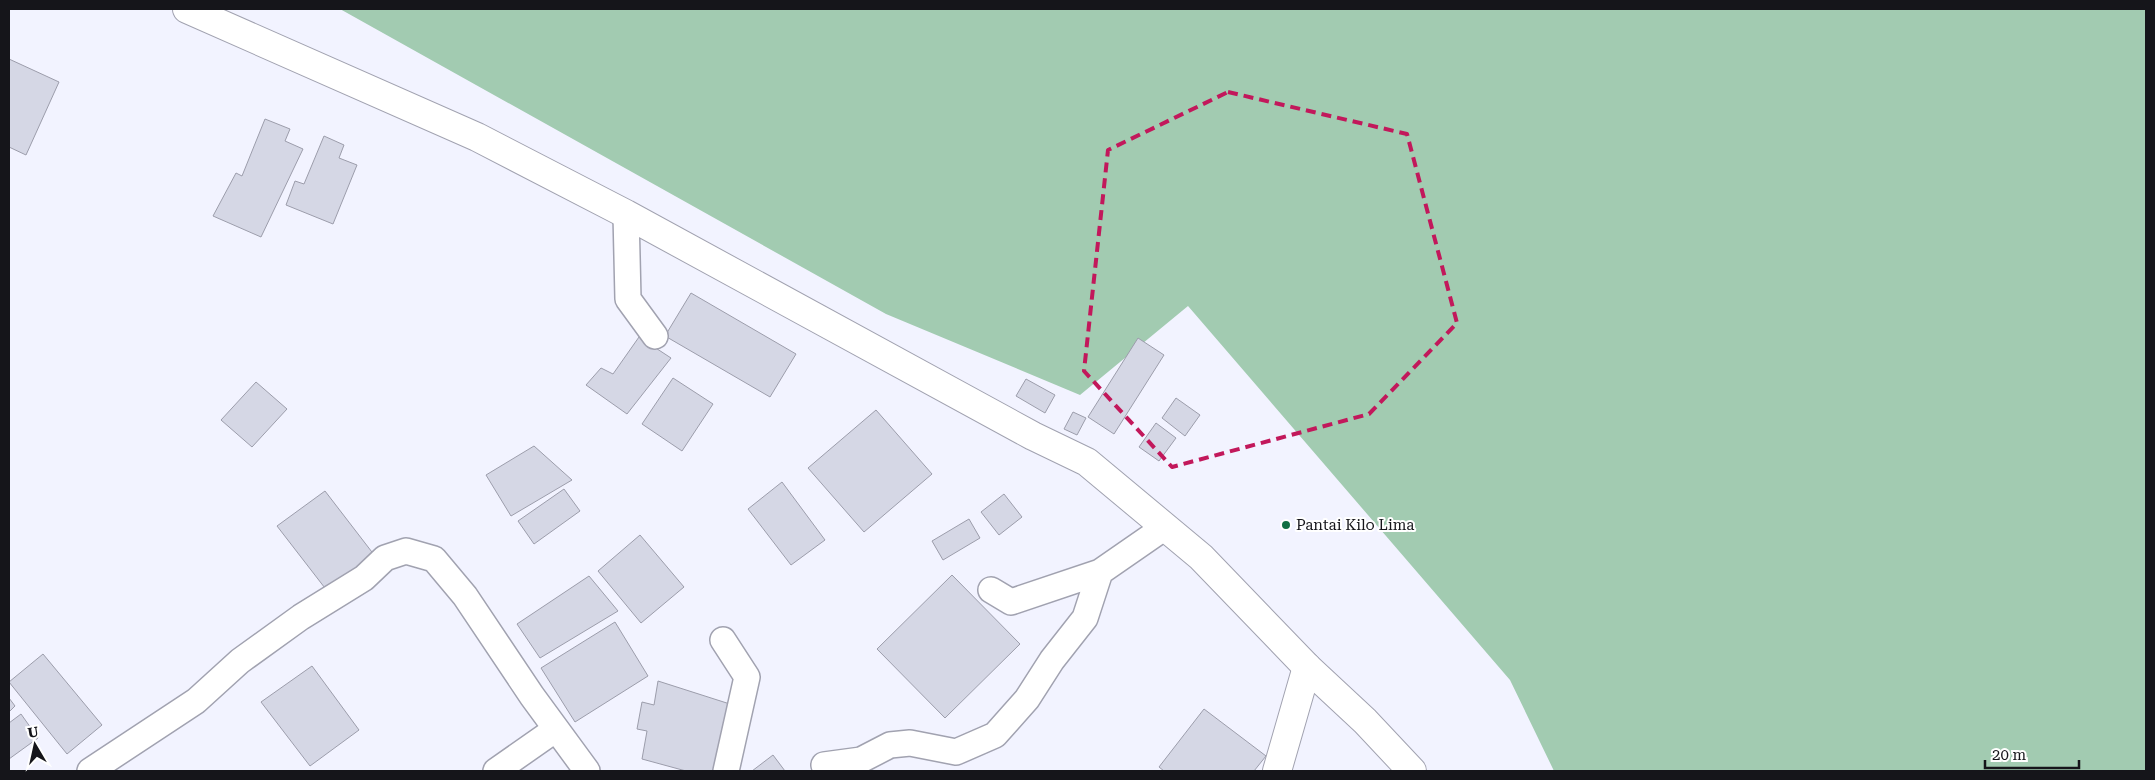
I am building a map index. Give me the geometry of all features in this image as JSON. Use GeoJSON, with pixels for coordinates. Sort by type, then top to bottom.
{"type":"FeatureCollection","features":[{"type":"Feature","properties":{"kind":"main road"},"geometry":{"type":"LineString","coordinates":[[187,9],[477,137],[626,214],[875,351],[1087,462],[1201,557],[1308,668],[1364,721],[1412,771]]}},
{"type":"Feature","properties":{"kind":"main road"},"geometry":{"type":"LineString","coordinates":[[1277,771],[1308,668]]}},
{"type":"Feature","properties":{"kind":"street"},"geometry":{"type":"LineString","coordinates":[[626,214],[628,299],[655,336]]}},
{"type":"Feature","properties":{"kind":"street"},"geometry":{"type":"LineString","coordinates":[[991,590],[1012,602],[1100,572],[1165,527]]}},
{"type":"Feature","properties":{"kind":"street"},"geometry":{"type":"LineString","coordinates":[[90,771],[196,701],[240,661],[301,618],[364,578],[385,558],[406,550],[434,559],[465,596],[556,730],[587,771]]}},
{"type":"Feature","properties":{"kind":"street"},"geometry":{"type":"LineString","coordinates":[[824,765],[861,760],[890,745],[910,743],[956,752],[995,735],[1027,699],[1052,660],[1085,618],[1100,572]]}},
{"type":"Feature","properties":{"kind":"street"},"geometry":{"type":"LineString","coordinates":[[723,640],[747,677],[726,771]]}},
{"type":"Feature","properties":{"kind":"street"},"geometry":{"type":"LineString","coordinates":[[496,771],[556,730]]}},
{"type":"Feature","properties":{"kind":"highlighted area"},"geometry":{"type":"Polygon","coordinates":[[[1228,92],[1407,134],[1457,323],[1369,414],[1172,467],[1084,371],[1108,150],[1228,92]]]}},
{"type":"Feature","properties":{"kind":"shaded area"},"geometry":{"type":"Polygon","coordinates":[[[340,9],[2146,9],[2146,771],[1554,771],[1510,680],[1188,306],[1080,395],[886,314],[340,9]]]}},
{"type":"Feature","properties":{"kind":"building"},"geometry":{"type":"Polygon","coordinates":[[[9,59],[59,82],[26,155],[9,147],[9,59]]]}},
{"type":"Feature","properties":{"kind":"building"},"geometry":{"type":"Polygon","coordinates":[[[265,119],[290,129],[285,141],[303,149],[261,237],[213,216],[236,173],[242,176],[265,119]]]}},
{"type":"Feature","properties":{"kind":"building"},"geometry":{"type":"Polygon","coordinates":[[[324,136],[344,145],[339,158],[357,165],[333,224],[286,205],[295,181],[304,184],[324,136]]]}},
{"type":"Feature","properties":{"kind":"building"},"geometry":{"type":"Polygon","coordinates":[[[691,293],[796,354],[770,397],[665,336],[691,293]]]}},
{"type":"Feature","properties":{"kind":"building"},"geometry":{"type":"Polygon","coordinates":[[[639,337],[671,358],[627,414],[586,385],[601,368],[613,374],[639,337]]]}},
{"type":"Feature","properties":{"kind":"building"},"geometry":{"type":"Polygon","coordinates":[[[1138,338],[1164,355],[1114,434],[1088,417],[1138,338]]]}},
{"type":"Feature","properties":{"kind":"building"},"geometry":{"type":"Polygon","coordinates":[[[673,378],[713,404],[682,451],[642,424],[673,378]]]}},
{"type":"Feature","properties":{"kind":"building"},"geometry":{"type":"Polygon","coordinates":[[[1026,379],[1055,395],[1045,413],[1016,396],[1026,379]]]}},
{"type":"Feature","properties":{"kind":"building"},"geometry":{"type":"Polygon","coordinates":[[[256,382],[287,409],[252,447],[221,420],[256,382]]]}},
{"type":"Feature","properties":{"kind":"building"},"geometry":{"type":"Polygon","coordinates":[[[1176,398],[1200,415],[1185,436],[1162,418],[1176,398]]]}},
{"type":"Feature","properties":{"kind":"building"},"geometry":{"type":"Polygon","coordinates":[[[876,410],[932,474],[864,532],[808,468],[876,410]]]}},
{"type":"Feature","properties":{"kind":"building"},"geometry":{"type":"Polygon","coordinates":[[[1073,412],[1086,418],[1077,435],[1064,429],[1073,412]]]}},
{"type":"Feature","properties":{"kind":"building"},"geometry":{"type":"Polygon","coordinates":[[[1156,423],[1176,438],[1159,461],[1139,447],[1156,423]]]}},
{"type":"Feature","properties":{"kind":"building"},"geometry":{"type":"Polygon","coordinates":[[[534,446],[572,480],[511,516],[486,475],[534,446]]]}},
{"type":"Feature","properties":{"kind":"building"},"geometry":{"type":"Polygon","coordinates":[[[782,482],[825,540],[791,565],[748,509],[782,482]]]}},
{"type":"Feature","properties":{"kind":"building"},"geometry":{"type":"Polygon","coordinates":[[[564,489],[580,511],[534,544],[518,521],[564,489]]]}},
{"type":"Feature","properties":{"kind":"building"},"geometry":{"type":"Polygon","coordinates":[[[325,491],[375,556],[328,592],[277,526],[325,491]]]}},
{"type":"Feature","properties":{"kind":"building"},"geometry":{"type":"Polygon","coordinates":[[[1004,494],[1022,517],[999,535],[981,512],[1004,494]]]}},
{"type":"Feature","properties":{"kind":"building"},"geometry":{"type":"Polygon","coordinates":[[[969,519],[980,538],[943,560],[932,541],[969,519]]]}},
{"type":"Feature","properties":{"kind":"building"},"geometry":{"type":"Polygon","coordinates":[[[640,535],[684,587],[641,623],[598,571],[640,535]]]}},
{"type":"Feature","properties":{"kind":"building"},"geometry":{"type":"Polygon","coordinates":[[[952,575],[1020,644],[945,718],[877,649],[952,575]]]}},
{"type":"Feature","properties":{"kind":"building"},"geometry":{"type":"Polygon","coordinates":[[[589,576],[618,611],[540,658],[517,624],[589,576]]]}},
{"type":"Feature","properties":{"kind":"building"},"geometry":{"type":"Polygon","coordinates":[[[615,622],[648,676],[575,722],[541,668],[615,622]]]}},
{"type":"Feature","properties":{"kind":"building"},"geometry":{"type":"Polygon","coordinates":[[[43,654],[102,725],[67,754],[9,682],[43,654]]]}},
{"type":"Feature","properties":{"kind":"building"},"geometry":{"type":"Polygon","coordinates":[[[312,666],[359,730],[310,766],[261,702],[312,666]]]}},
{"type":"Feature","properties":{"kind":"building"},"geometry":{"type":"Polygon","coordinates":[[[658,681],[733,705],[719,771],[686,771],[642,759],[647,731],[637,729],[642,702],[654,705],[658,681]]]}},
{"type":"Feature","properties":{"kind":"building"},"geometry":{"type":"Polygon","coordinates":[[[9,698],[15,706],[9,712],[9,698]]]}},
{"type":"Feature","properties":{"kind":"building"},"geometry":{"type":"Polygon","coordinates":[[[1204,709],[1266,756],[1254,771],[1164,771],[1159,767],[1204,709]]]}},
{"type":"Feature","properties":{"kind":"building"},"geometry":{"type":"Polygon","coordinates":[[[21,714],[38,738],[9,759],[9,723],[21,714]]]}},
{"type":"Feature","properties":{"kind":"building"},"geometry":{"type":"Polygon","coordinates":[[[773,755],[785,771],[752,771],[773,755]]]}},
{"type":"Feature","properties":{"kind":"place","name":"Pantai Kilo Lima"},"geometry":{"type":"Point","coordinates":[1286,525]}}]}
